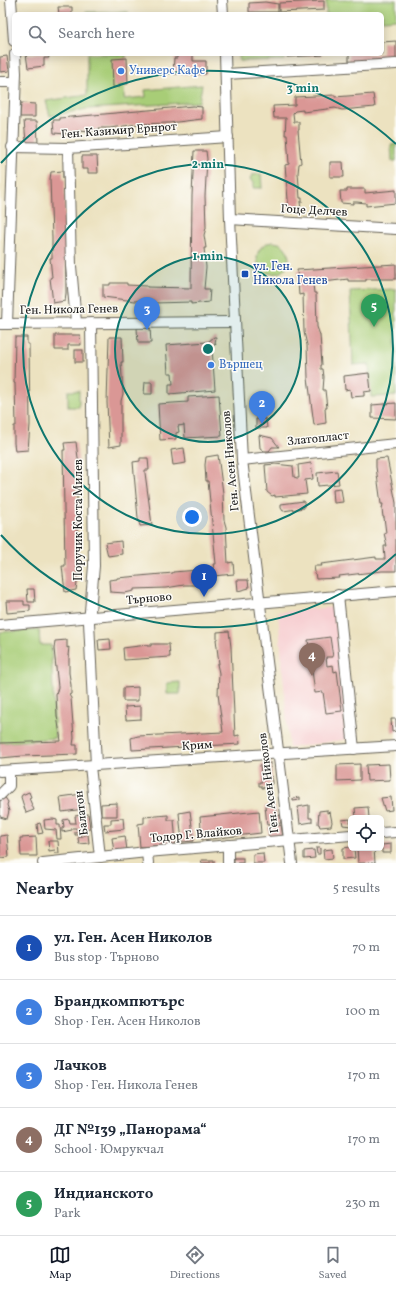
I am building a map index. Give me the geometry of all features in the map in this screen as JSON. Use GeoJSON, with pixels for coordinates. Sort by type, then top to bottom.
{"type":"FeatureCollection","features":[{"type":"Feature","properties":{"kind":"street"},"geometry":{"type":"LineString","coordinates":[[11,0],[12,14]]}},
{"type":"Feature","properties":{"kind":"street"},"geometry":{"type":"LineString","coordinates":[[222,0],[223,12]]}},
{"type":"Feature","properties":{"kind":"street"},"geometry":{"type":"LineString","coordinates":[[4,324],[15,56]]}},
{"type":"Feature","properties":{"kind":"street","name":"Ген. Асен Николов"},"geometry":{"type":"LineString","coordinates":[[225,56],[230,219],[242,460],[292,863]]}},
{"type":"Feature","properties":{"kind":"street"},"geometry":{"type":"LineString","coordinates":[[226,74],[396,64]]}},
{"type":"Feature","properties":{"kind":"street"},"geometry":{"type":"LineString","coordinates":[[0,82],[14,82]]}},
{"type":"Feature","properties":{"kind":"street","name":"Ген. Казимир Ернрот"},"geometry":{"type":"LineString","coordinates":[[12,147],[68,148],[228,136]]}},
{"type":"Feature","properties":{"kind":"street"},"geometry":{"type":"LineString","coordinates":[[68,148],[71,266],[76,322]]}},
{"type":"Feature","properties":{"kind":"street","name":"Гоце Делчев"},"geometry":{"type":"LineString","coordinates":[[230,219],[396,229]]}},
{"type":"Feature","properties":{"kind":"street","name":"Ген. Никола Генев"},"geometry":{"type":"LineString","coordinates":[[4,324],[76,322],[235,322]]}},
{"type":"Feature","properties":{"kind":"street","name":"Поручик Коста Милев"},"geometry":{"type":"LineString","coordinates":[[91,322],[94,566],[88,617],[93,766]]}},
{"type":"Feature","properties":{"kind":"street","name":"Златопласт"},"geometry":{"type":"LineString","coordinates":[[242,460],[396,444]]}},
{"type":"Feature","properties":{"kind":"street","name":"Търново"},"geometry":{"type":"LineString","coordinates":[[0,625],[396,591]]}},
{"type":"Feature","properties":{"kind":"street"},"geometry":{"type":"LineString","coordinates":[[338,596],[354,749]]}},
{"type":"Feature","properties":{"kind":"street","name":"Крим"},"geometry":{"type":"LineString","coordinates":[[4,771],[396,746]]}},
{"type":"Feature","properties":{"kind":"street","name":"Балатон"},"geometry":{"type":"LineString","coordinates":[[93,766],[100,857]]}},
{"type":"Feature","properties":{"kind":"street"},"geometry":{"type":"LineString","coordinates":[[0,795],[9,786],[4,771]]}},
{"type":"Feature","properties":{"kind":"street"},"geometry":{"type":"LineString","coordinates":[[384,833],[396,832]]}},
{"type":"Feature","properties":{"kind":"street","name":"Тодор Г. Влайков"},"geometry":{"type":"LineString","coordinates":[[43,863],[147,852],[348,836]]}},
{"type":"Feature","properties":{"kind":"street"},"geometry":{"type":"LineString","coordinates":[[228,845],[228,863]]}},
{"type":"Feature","properties":{"kind":"street"},"geometry":{"type":"LineString","coordinates":[[147,852],[148,863]]}},
{"type":"Feature","properties":{"kind":"shaded area"},"geometry":{"type":"Polygon","coordinates":[[[334,607],[349,739],[289,748],[278,612],[334,607]]]}},
{"type":"Feature","properties":{"kind":"green space"},"geometry":{"type":"Polygon","coordinates":[[[326,0],[396,0],[396,19],[384,20],[384,12],[326,12],[326,0]]]}},
{"type":"Feature","properties":{"kind":"green space"},"geometry":{"type":"Polygon","coordinates":[[[87,56],[126,56],[124,99],[146,97],[145,90],[202,85],[199,102],[87,109],[50,116],[46,101],[87,95],[87,56]]]}},
{"type":"Feature","properties":{"kind":"green space"},"geometry":{"type":"Polygon","coordinates":[[[239,56],[284,56],[284,60],[239,61],[239,56]]]}},
{"type":"Feature","properties":{"kind":"green space"},"geometry":{"type":"Polygon","coordinates":[[[396,144],[396,161],[392,161],[391,145],[396,144]]]}},
{"type":"Feature","properties":{"kind":"green space"},"geometry":{"type":"Polygon","coordinates":[[[261,174],[262,188],[253,188],[253,183],[250,179],[252,175],[261,174]]]}},
{"type":"Feature","properties":{"kind":"green space"},"geometry":{"type":"Polygon","coordinates":[[[273,242],[282,245],[286,249],[289,258],[286,267],[282,271],[273,274],[264,271],[260,267],[257,258],[260,249],[264,245],[273,242]]]}},
{"type":"Feature","properties":{"kind":"green space"},"geometry":{"type":"Polygon","coordinates":[[[396,289],[396,396],[371,397],[369,364],[353,365],[350,291],[396,289]]]}},
{"type":"Feature","properties":{"kind":"green space"},"geometry":{"type":"Polygon","coordinates":[[[68,391],[79,391],[79,407],[68,407],[68,391]]]}},
{"type":"Feature","properties":{"kind":"green space"},"geometry":{"type":"Polygon","coordinates":[[[39,630],[40,645],[51,645],[55,738],[0,743],[0,632],[39,630]]]}},
{"type":"Feature","properties":{"kind":"green space"},"geometry":{"type":"Polygon","coordinates":[[[180,682],[180,694],[167,694],[167,683],[180,682]]]}},
{"type":"Feature","properties":{"kind":"building"},"geometry":{"type":"Polygon","coordinates":[[[324,1],[324,10],[279,12],[279,3],[324,1]]]}},
{"type":"Feature","properties":{"kind":"building"},"geometry":{"type":"Polygon","coordinates":[[[265,2],[278,4],[278,12],[249,12],[249,3],[265,2]]]}},
{"type":"Feature","properties":{"kind":"building"},"geometry":{"type":"Polygon","coordinates":[[[58,7],[72,7],[72,12],[59,12],[58,7]]]}},
{"type":"Feature","properties":{"kind":"building"},"geometry":{"type":"Polygon","coordinates":[[[396,41],[396,60],[349,63],[349,56],[384,56],[384,42],[396,41]]]}},
{"type":"Feature","properties":{"kind":"building"},"geometry":{"type":"Polygon","coordinates":[[[7,56],[9,71],[0,72],[0,57],[7,56]]]}},
{"type":"Feature","properties":{"kind":"building"},"geometry":{"type":"Polygon","coordinates":[[[26,56],[48,56],[49,58],[44,58],[44,66],[28,68],[26,56]]]}},
{"type":"Feature","properties":{"kind":"building"},"geometry":{"type":"Polygon","coordinates":[[[177,56],[193,56],[193,61],[206,61],[206,74],[173,74],[174,58],[177,58],[177,56]]]}},
{"type":"Feature","properties":{"kind":"building"},"geometry":{"type":"Polygon","coordinates":[[[127,58],[128,84],[119,84],[120,87],[113,87],[112,59],[127,58]]]}},
{"type":"Feature","properties":{"kind":"building"},"geometry":{"type":"Polygon","coordinates":[[[373,94],[375,107],[342,110],[335,108],[303,112],[303,110],[295,111],[293,113],[294,122],[299,122],[298,130],[301,163],[299,164],[298,173],[300,198],[302,198],[302,202],[300,202],[301,209],[289,211],[285,165],[289,164],[287,135],[285,135],[286,118],[274,118],[273,106],[295,105],[295,97],[335,95],[335,97],[373,94]]]}},
{"type":"Feature","properties":{"kind":"building"},"geometry":{"type":"Polygon","coordinates":[[[21,103],[35,104],[35,117],[20,117],[21,103]]]}},
{"type":"Feature","properties":{"kind":"building"},"geometry":{"type":"Polygon","coordinates":[[[193,106],[202,107],[202,119],[98,128],[91,131],[78,130],[79,132],[65,132],[66,134],[54,133],[53,120],[60,120],[60,118],[193,106]]]}},
{"type":"Feature","properties":{"kind":"building"},"geometry":{"type":"Polygon","coordinates":[[[24,121],[37,121],[38,143],[29,143],[26,141],[24,121]]]}},
{"type":"Feature","properties":{"kind":"building"},"geometry":{"type":"Polygon","coordinates":[[[194,151],[206,151],[207,159],[205,196],[206,228],[204,235],[206,267],[204,289],[210,289],[209,302],[191,304],[191,302],[154,303],[147,300],[135,301],[103,297],[103,285],[110,285],[110,283],[127,283],[127,285],[147,287],[191,288],[194,151]]]}},
{"type":"Feature","properties":{"kind":"building"},"geometry":{"type":"Polygon","coordinates":[[[82,156],[97,156],[98,173],[88,173],[88,169],[82,169],[82,156]]]}},
{"type":"Feature","properties":{"kind":"building"},"geometry":{"type":"Polygon","coordinates":[[[330,162],[343,162],[344,177],[330,177],[330,162]]]}},
{"type":"Feature","properties":{"kind":"building"},"geometry":{"type":"Polygon","coordinates":[[[63,171],[63,178],[65,178],[66,293],[65,301],[53,303],[50,278],[52,277],[50,258],[52,258],[52,238],[50,179],[51,172],[63,171]]]}},
{"type":"Feature","properties":{"kind":"building"},"geometry":{"type":"Polygon","coordinates":[[[347,189],[365,189],[365,193],[396,190],[396,203],[366,206],[366,203],[341,203],[340,191],[347,191],[347,189]]]}},
{"type":"Feature","properties":{"kind":"building"},"geometry":{"type":"Polygon","coordinates":[[[396,264],[396,279],[366,279],[366,281],[348,281],[348,279],[324,282],[311,281],[311,284],[313,284],[314,293],[316,293],[317,327],[320,335],[322,365],[321,369],[323,369],[324,377],[323,390],[325,390],[327,408],[325,408],[326,423],[314,425],[308,378],[307,345],[304,332],[303,294],[299,295],[297,270],[396,264]]]}},
{"type":"Feature","properties":{"kind":"building"},"geometry":{"type":"Polygon","coordinates":[[[137,328],[150,328],[151,343],[138,343],[137,328]]]}},
{"type":"Feature","properties":{"kind":"building"},"geometry":{"type":"Polygon","coordinates":[[[55,335],[80,335],[81,345],[68,345],[68,350],[55,350],[55,335]]]}},
{"type":"Feature","properties":{"kind":"building"},"geometry":{"type":"Polygon","coordinates":[[[15,337],[27,337],[27,344],[29,344],[30,425],[28,450],[15,451],[14,426],[16,426],[14,383],[15,337]]]}},
{"type":"Feature","properties":{"kind":"building"},"geometry":{"type":"Polygon","coordinates":[[[109,337],[122,337],[123,362],[121,362],[123,394],[121,401],[121,445],[109,447],[107,402],[109,337]]]}},
{"type":"Feature","properties":{"kind":"building"},"geometry":{"type":"Polygon","coordinates":[[[216,337],[216,345],[215,344],[212,348],[215,390],[169,394],[169,384],[173,384],[172,373],[168,373],[166,345],[208,342],[216,337]]]}},
{"type":"Feature","properties":{"kind":"building"},"geometry":{"type":"Polygon","coordinates":[[[75,350],[83,350],[83,362],[75,362],[75,350]]]}},
{"type":"Feature","properties":{"kind":"building"},"geometry":{"type":"Polygon","coordinates":[[[369,373],[371,391],[364,392],[364,396],[351,397],[350,389],[345,390],[344,376],[369,373]]]}},
{"type":"Feature","properties":{"kind":"building"},"geometry":{"type":"Polygon","coordinates":[[[145,382],[152,382],[152,394],[144,394],[145,382]]]}},
{"type":"Feature","properties":{"kind":"building"},"geometry":{"type":"Polygon","coordinates":[[[219,395],[222,436],[185,438],[184,425],[178,426],[179,432],[176,433],[176,439],[160,440],[158,404],[188,402],[188,397],[219,395]]]}},
{"type":"Feature","properties":{"kind":"building"},"geometry":{"type":"Polygon","coordinates":[[[255,398],[261,398],[262,403],[256,404],[255,398]]]}},
{"type":"Feature","properties":{"kind":"building"},"geometry":{"type":"Polygon","coordinates":[[[396,403],[396,419],[372,418],[372,405],[396,403]]]}},
{"type":"Feature","properties":{"kind":"building"},"geometry":{"type":"Polygon","coordinates":[[[255,408],[264,408],[264,416],[256,416],[255,408]]]}},
{"type":"Feature","properties":{"kind":"building"},"geometry":{"type":"Polygon","coordinates":[[[256,419],[266,419],[267,428],[256,428],[256,419]]]}},
{"type":"Feature","properties":{"kind":"building"},"geometry":{"type":"Polygon","coordinates":[[[259,435],[272,438],[279,447],[272,447],[269,451],[264,451],[260,448],[259,435]]]}},
{"type":"Feature","properties":{"kind":"building"},"geometry":{"type":"Polygon","coordinates":[[[76,442],[79,466],[77,486],[77,583],[76,590],[65,592],[62,566],[65,566],[63,450],[65,450],[64,443],[76,442]]]}},
{"type":"Feature","properties":{"kind":"building"},"geometry":{"type":"Polygon","coordinates":[[[184,448],[186,463],[173,465],[171,450],[184,448]]]}},
{"type":"Feature","properties":{"kind":"building"},"geometry":{"type":"Polygon","coordinates":[[[218,455],[223,493],[228,563],[233,562],[234,574],[213,576],[213,583],[205,585],[134,589],[134,591],[125,593],[110,592],[109,580],[117,578],[214,568],[213,564],[216,564],[208,481],[206,481],[205,465],[206,457],[218,455]]]}},
{"type":"Feature","properties":{"kind":"building"},"geometry":{"type":"Polygon","coordinates":[[[140,458],[148,458],[149,470],[145,470],[145,473],[152,525],[140,526],[138,518],[133,462],[140,461],[140,458]]]}},
{"type":"Feature","properties":{"kind":"building"},"geometry":{"type":"Polygon","coordinates":[[[387,458],[396,503],[396,571],[382,571],[339,576],[340,578],[316,579],[314,566],[376,557],[376,559],[385,559],[384,546],[387,546],[384,533],[386,533],[376,459],[387,458]]]}},
{"type":"Feature","properties":{"kind":"building"},"geometry":{"type":"Polygon","coordinates":[[[311,463],[313,479],[305,480],[307,494],[275,497],[275,495],[272,496],[267,492],[265,465],[275,464],[293,466],[294,477],[299,478],[298,465],[311,463]]]}},
{"type":"Feature","properties":{"kind":"building"},"geometry":{"type":"Polygon","coordinates":[[[337,471],[339,484],[318,486],[317,473],[337,471]]]}},
{"type":"Feature","properties":{"kind":"building"},"geometry":{"type":"Polygon","coordinates":[[[341,488],[343,502],[334,503],[333,489],[341,488]]]}},
{"type":"Feature","properties":{"kind":"building"},"geometry":{"type":"Polygon","coordinates":[[[304,501],[304,508],[283,511],[281,508],[281,504],[304,501]]]}},
{"type":"Feature","properties":{"kind":"building"},"geometry":{"type":"Polygon","coordinates":[[[121,541],[122,554],[108,556],[105,543],[121,541]]]}},
{"type":"Feature","properties":{"kind":"building"},"geometry":{"type":"Polygon","coordinates":[[[237,580],[248,580],[249,588],[238,591],[237,580]]]}},
{"type":"Feature","properties":{"kind":"building"},"geometry":{"type":"Polygon","coordinates":[[[27,589],[34,589],[35,602],[28,602],[27,589]]]}},
{"type":"Feature","properties":{"kind":"building"},"geometry":{"type":"Polygon","coordinates":[[[6,601],[24,601],[24,605],[30,605],[30,611],[7,613],[6,601]]]}},
{"type":"Feature","properties":{"kind":"building"},"geometry":{"type":"Polygon","coordinates":[[[229,631],[235,736],[239,735],[240,744],[132,750],[131,738],[138,736],[223,732],[218,694],[219,673],[217,664],[219,664],[216,639],[217,632],[229,631]]]}},
{"type":"Feature","properties":{"kind":"building"},"geometry":{"type":"Polygon","coordinates":[[[330,637],[333,657],[326,657],[327,666],[333,665],[334,672],[337,671],[342,711],[326,713],[323,692],[315,693],[308,640],[330,637]]]}},
{"type":"Feature","properties":{"kind":"building"},"geometry":{"type":"Polygon","coordinates":[[[110,639],[111,649],[99,650],[98,640],[110,639]]]}},
{"type":"Feature","properties":{"kind":"building"},"geometry":{"type":"Polygon","coordinates":[[[67,640],[67,648],[69,647],[68,656],[71,694],[69,695],[71,698],[74,738],[73,745],[77,745],[77,754],[0,758],[0,743],[61,741],[57,716],[56,695],[58,687],[54,649],[55,641],[67,640]]]}},
{"type":"Feature","properties":{"kind":"building"},"geometry":{"type":"Polygon","coordinates":[[[151,644],[169,644],[170,657],[124,660],[123,648],[147,645],[151,646],[151,644]]]}},
{"type":"Feature","properties":{"kind":"building"},"geometry":{"type":"Polygon","coordinates":[[[138,687],[138,701],[123,701],[123,688],[138,687]]]}},
{"type":"Feature","properties":{"kind":"building"},"geometry":{"type":"Polygon","coordinates":[[[141,706],[141,719],[126,720],[125,707],[141,706]]]}},
{"type":"Feature","properties":{"kind":"building"},"geometry":{"type":"Polygon","coordinates":[[[391,719],[396,719],[396,731],[392,732],[391,719]]]}},
{"type":"Feature","properties":{"kind":"building"},"geometry":{"type":"Polygon","coordinates":[[[271,763],[272,784],[268,784],[268,787],[262,788],[262,786],[259,786],[259,782],[262,782],[260,765],[271,763]]]}},
{"type":"Feature","properties":{"kind":"building"},"geometry":{"type":"Polygon","coordinates":[[[360,764],[360,780],[337,781],[337,765],[360,764]]]}},
{"type":"Feature","properties":{"kind":"building"},"geometry":{"type":"Polygon","coordinates":[[[389,764],[390,780],[367,781],[366,765],[389,764]]]}},
{"type":"Feature","properties":{"kind":"building"},"geometry":{"type":"Polygon","coordinates":[[[29,792],[31,797],[29,798],[34,810],[26,813],[21,797],[29,792]]]}},
{"type":"Feature","properties":{"kind":"building"},"geometry":{"type":"Polygon","coordinates":[[[82,794],[84,809],[62,812],[60,797],[82,794]]]}},
{"type":"Feature","properties":{"kind":"building"},"geometry":{"type":"Polygon","coordinates":[[[4,796],[8,802],[7,805],[9,811],[7,819],[0,817],[0,799],[4,796]]]}},
{"type":"Feature","properties":{"kind":"building"},"geometry":{"type":"Polygon","coordinates":[[[300,797],[300,800],[293,801],[293,798],[300,797]]]}},
{"type":"Feature","properties":{"kind":"building"},"geometry":{"type":"Polygon","coordinates":[[[391,797],[392,810],[385,811],[381,798],[391,797]]]}},
{"type":"Feature","properties":{"kind":"building"},"geometry":{"type":"Polygon","coordinates":[[[117,803],[117,816],[101,816],[101,804],[117,803]]]}},
{"type":"Feature","properties":{"kind":"building"},"geometry":{"type":"Polygon","coordinates":[[[275,805],[276,816],[280,815],[281,823],[267,825],[265,806],[275,805]]]}},
{"type":"Feature","properties":{"kind":"building"},"geometry":{"type":"Polygon","coordinates":[[[309,805],[309,818],[312,818],[312,822],[300,824],[298,807],[309,805]]]}},
{"type":"Feature","properties":{"kind":"building"},"geometry":{"type":"Polygon","coordinates":[[[368,807],[369,815],[356,815],[355,808],[368,807]]]}},
{"type":"Feature","properties":{"kind":"building"},"geometry":{"type":"Polygon","coordinates":[[[327,810],[327,813],[330,812],[332,822],[331,826],[320,827],[318,824],[319,811],[327,810]]]}},
{"type":"Feature","properties":{"kind":"building"},"geometry":{"type":"Polygon","coordinates":[[[190,811],[194,841],[182,842],[179,813],[190,811]]]}},
{"type":"Feature","properties":{"kind":"building"},"geometry":{"type":"Polygon","coordinates":[[[259,811],[261,833],[202,840],[200,817],[259,811]]]}},
{"type":"Feature","properties":{"kind":"building"},"geometry":{"type":"Polygon","coordinates":[[[88,814],[90,828],[77,830],[76,828],[72,828],[72,830],[62,832],[62,828],[64,827],[63,820],[69,819],[70,823],[76,823],[75,816],[88,814]]]}},
{"type":"Feature","properties":{"kind":"building"},"geometry":{"type":"Polygon","coordinates":[[[168,815],[168,820],[174,820],[176,844],[140,847],[138,824],[144,823],[144,817],[168,815]]]}},
{"type":"Feature","properties":{"kind":"building"},"geometry":{"type":"Polygon","coordinates":[[[123,818],[124,829],[105,831],[104,824],[111,824],[111,819],[123,818]]]}},
{"type":"Feature","properties":{"kind":"building"},"geometry":{"type":"Polygon","coordinates":[[[348,819],[348,826],[343,825],[342,820],[348,819]]]}},
{"type":"Feature","properties":{"kind":"building"},"geometry":{"type":"Polygon","coordinates":[[[44,820],[57,820],[57,825],[60,825],[61,839],[57,839],[56,830],[45,829],[44,820]]]}},
{"type":"Feature","properties":{"kind":"building"},"geometry":{"type":"Polygon","coordinates":[[[40,823],[43,833],[38,834],[37,824],[40,823]]]}},
{"type":"Feature","properties":{"kind":"building"},"geometry":{"type":"Polygon","coordinates":[[[281,825],[283,837],[269,838],[268,827],[281,825]]]}},
{"type":"Feature","properties":{"kind":"building"},"geometry":{"type":"Polygon","coordinates":[[[81,831],[81,835],[75,835],[75,832],[81,831]]]}},
{"type":"Feature","properties":{"kind":"building"},"geometry":{"type":"Polygon","coordinates":[[[88,834],[89,843],[79,844],[78,838],[88,834]]]}},
{"type":"Feature","properties":{"kind":"building"},"geometry":{"type":"Polygon","coordinates":[[[7,835],[9,857],[0,858],[0,836],[7,835]]]}},
{"type":"Feature","properties":{"kind":"building"},"geometry":{"type":"Polygon","coordinates":[[[125,836],[127,850],[114,852],[112,838],[125,836]]]}},
{"type":"Feature","properties":{"kind":"building"},"geometry":{"type":"Polygon","coordinates":[[[36,837],[37,856],[21,856],[20,838],[36,837]]]}},
{"type":"Feature","properties":{"kind":"building"},"geometry":{"type":"Polygon","coordinates":[[[48,841],[58,841],[59,853],[56,853],[55,850],[49,851],[48,841]]]}},
{"type":"Feature","properties":{"kind":"building"},"geometry":{"type":"Polygon","coordinates":[[[391,844],[391,853],[382,853],[382,851],[384,851],[384,845],[391,844]]]}},
{"type":"Feature","properties":{"kind":"building"},"geometry":{"type":"Polygon","coordinates":[[[348,847],[348,851],[354,851],[355,858],[343,859],[343,848],[348,847]]]}},
{"type":"Feature","properties":{"kind":"building"},"geometry":{"type":"Polygon","coordinates":[[[316,848],[320,848],[320,854],[317,854],[316,848]]]}},
{"type":"Feature","properties":{"kind":"building"},"geometry":{"type":"Polygon","coordinates":[[[332,849],[333,858],[324,859],[323,850],[332,849]]]}},
{"type":"Feature","properties":{"kind":"building"},"geometry":{"type":"Polygon","coordinates":[[[314,850],[315,858],[304,859],[304,851],[314,850]]]}},
{"type":"Feature","properties":{"kind":"building"},"geometry":{"type":"Polygon","coordinates":[[[357,851],[374,851],[375,863],[358,863],[357,851]]]}},
{"type":"Feature","properties":{"kind":"building"},"geometry":{"type":"Polygon","coordinates":[[[263,853],[264,863],[253,863],[253,854],[263,853]]]}},
{"type":"Feature","properties":{"kind":"building"},"geometry":{"type":"Polygon","coordinates":[[[234,858],[243,858],[243,863],[234,863],[234,858]]]}},
{"type":"Feature","properties":{"kind":"building"},"geometry":{"type":"Polygon","coordinates":[[[201,860],[214,860],[214,863],[202,863],[201,860]]]}},
{"type":"Feature","properties":{"kind":"place","name":"Универс Кафе"},"geometry":{"type":"Point","coordinates":[121,71]}},
{"type":"Feature","properties":{"kind":"place","name":"ул. Ген. Никола Генев"},"geometry":{"type":"Point","coordinates":[245,274]}},
{"type":"Feature","properties":{"kind":"place","name":"Индианското"},"geometry":{"type":"Point","coordinates":[374,327]}},
{"type":"Feature","properties":{"kind":"place","name":"Лачков"},"geometry":{"type":"Point","coordinates":[147,330]}},
{"type":"Feature","properties":{"kind":"place","name":"Вършец"},"geometry":{"type":"Point","coordinates":[211,365]}},
{"type":"Feature","properties":{"kind":"place","name":"Брандкомпютърс"},"geometry":{"type":"Point","coordinates":[262,424]}},
{"type":"Feature","properties":{"kind":"place","name":"ул. Ген. Асен Николов"},"geometry":{"type":"Point","coordinates":[204,597]}},
{"type":"Feature","properties":{"kind":"place","name":"ДГ №139 „Панорама“"},"geometry":{"type":"Point","coordinates":[312,676]}}]}
